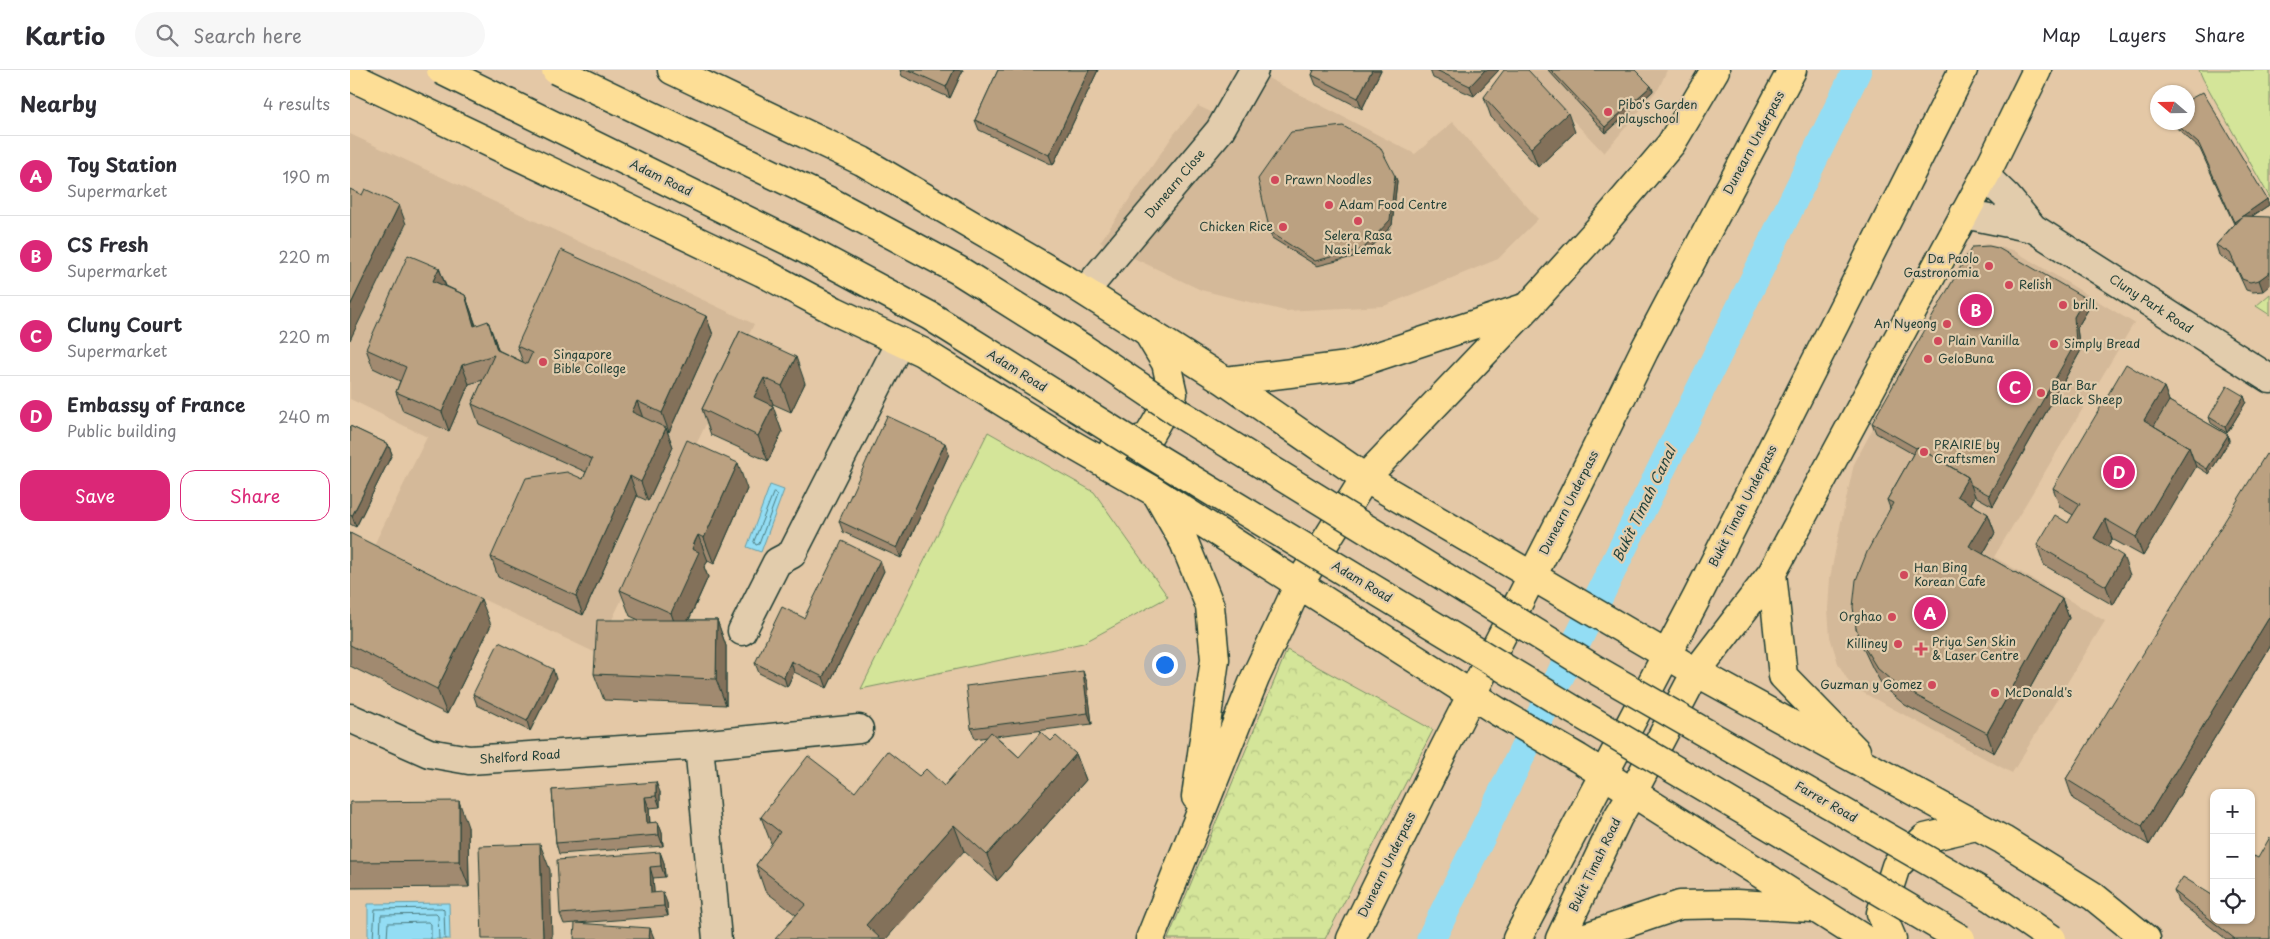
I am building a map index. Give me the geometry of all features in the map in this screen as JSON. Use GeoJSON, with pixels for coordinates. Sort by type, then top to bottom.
{"type":"FeatureCollection","features":[{"type":"Feature","properties":{"kind":"highway","name":"Adam Road"},"geometry":{"type":"LineString","coordinates":[[441,70],[803,248],[930,316],[1168,465],[1572,709],[1962,939]]}},
{"type":"Feature","properties":{"kind":"highway","name":"Farrer Road"},"geometry":{"type":"LineString","coordinates":[[556,70],[829,201],[958,270],[1084,349],[1182,415],[1596,670],[1992,897],[2052,939]]}},
{"type":"Feature","properties":{"kind":"highway"},"geometry":{"type":"LineString","coordinates":[[672,70],[862,161],[1085,291],[1225,381],[1365,478],[1643,642],[2003,840],[2093,896],[2146,939]]}},
{"type":"Feature","properties":{"kind":"highway"},"geometry":{"type":"LineString","coordinates":[[1150,939],[1255,678],[1299,584],[1365,478],[1528,307],[1671,144],[1715,70]]}},
{"type":"Feature","properties":{"kind":"highway","name":"Dunearn Underpass"},"geometry":{"type":"LineString","coordinates":[[1351,939],[1444,749],[1576,492],[1644,351],[1792,70]]}},
{"type":"Feature","properties":{"kind":"highway","name":"Bukit Timah Underpass"},"geometry":{"type":"LineString","coordinates":[[1518,939],[1697,597],[1963,70]]}},
{"type":"Feature","properties":{"kind":"highway","name":"Bukit Timah Road"},"geometry":{"type":"LineString","coordinates":[[1560,939],[1618,817],[1696,672],[1772,573],[1985,176],[2037,70]]}},
{"type":"Feature","properties":{"kind":"highway"},"geometry":{"type":"LineString","coordinates":[[350,76],[762,272],[836,311],[895,350],[922,352],[1073,445],[1155,492],[1497,710],[1633,792],[1864,939]]}},
{"type":"Feature","properties":{"kind":"highway"},"geometry":{"type":"LineString","coordinates":[[1225,381],[1348,366],[1528,307]]}},
{"type":"Feature","properties":{"kind":"highway"},"geometry":{"type":"LineString","coordinates":[[1073,445],[1106,449],[1148,437],[1173,394],[1166,363],[1146,330]]}},
{"type":"Feature","properties":{"kind":"highway"},"geometry":{"type":"LineString","coordinates":[[1155,492],[1184,542],[1210,606],[1215,659],[1189,840]]}},
{"type":"Feature","properties":{"kind":"highway"},"geometry":{"type":"LineString","coordinates":[[1772,573],[1783,676],[1872,767]]}},
{"type":"Feature","properties":{"kind":"highway"},"geometry":{"type":"LineString","coordinates":[[1892,939],[1880,913],[1896,866],[1926,838],[1976,826]]}},
{"type":"Feature","properties":{"kind":"highway"},"geometry":{"type":"LineString","coordinates":[[1580,939],[1680,905],[1736,904],[1814,908]]}},
{"type":"Feature","properties":{"kind":"street","name":"Dunearn Close"},"geometry":{"type":"LineString","coordinates":[[1085,291],[1220,130],[1254,70]]}},
{"type":"Feature","properties":{"kind":"street","name":"Cluny Park Road"},"geometry":{"type":"LineString","coordinates":[[1985,176],[2007,197],[2033,228],[2270,380]]}},
{"type":"Feature","properties":{"kind":"street","name":"Cluny Park Road"},"geometry":{"type":"LineString","coordinates":[[1964,214],[2033,228]]}},
{"type":"Feature","properties":{"kind":"street"},"geometry":{"type":"LineString","coordinates":[[742,631],[777,562],[792,554],[895,350]]}},
{"type":"Feature","properties":{"kind":"street","name":"Shelford Road"},"geometry":{"type":"LineString","coordinates":[[350,718],[429,753],[469,760],[699,745],[859,729]]}},
{"type":"Feature","properties":{"kind":"street"},"geometry":{"type":"LineString","coordinates":[[699,745],[717,939]]}},
{"type":"Feature","properties":{"kind":"shaded area"},"geometry":{"type":"Polygon","coordinates":[[[1525,70],[1667,70],[1659,88],[1604,153],[1525,70]]]}},
{"type":"Feature","properties":{"kind":"shaded area","name":"Adam Food Centre"},"geometry":{"type":"Polygon","coordinates":[[[1262,75],[1415,154],[1453,122],[1538,219],[1498,259],[1384,306],[1285,311],[1201,290],[1100,242],[1174,134],[1198,106],[1235,123],[1262,75]]]}},
{"type":"Feature","properties":{"kind":"shaded area","name":"Singapore Bible College"},"geometry":{"type":"Polygon","coordinates":[[[350,134],[754,324],[596,653],[373,547],[427,437],[350,399],[350,134]]]}},
{"type":"Feature","properties":{"kind":"shaded area"},"geometry":{"type":"Polygon","coordinates":[[[1986,244],[2013,250],[2134,323],[1994,557],[2105,621],[2012,773],[1851,686],[1838,663],[1830,637],[1828,609],[1830,578],[1854,464],[1966,253],[1975,247],[1986,244]]]}},
{"type":"Feature","properties":{"kind":"green space"},"geometry":{"type":"Polygon","coordinates":[[[2199,70],[2270,70],[2270,198],[2203,79],[2199,70]]]}},
{"type":"Feature","properties":{"kind":"green space"},"geometry":{"type":"Polygon","coordinates":[[[2270,294],[2270,315],[2256,306],[2270,294]]]}},
{"type":"Feature","properties":{"kind":"green space"},"geometry":{"type":"Polygon","coordinates":[[[988,432],[1094,492],[1168,597],[1083,643],[861,689],[988,432]]]}},
{"type":"Feature","properties":{"kind":"green space"},"geometry":{"type":"Polygon","coordinates":[[[1287,650],[1433,730],[1325,939],[1168,939],[1287,650]]]}},
{"type":"Feature","properties":{"kind":"water"},"geometry":{"type":"Polygon","coordinates":[[[770,485],[784,490],[761,552],[747,547],[770,485]]]}},
{"type":"Feature","properties":{"kind":"water"},"geometry":{"type":"Polygon","coordinates":[[[449,903],[450,939],[368,939],[368,904],[449,903]]]}},
{"type":"Feature","properties":{"kind":"building"},"geometry":{"type":"Polygon","coordinates":[[[909,70],[954,70],[946,87],[909,70]]]}},
{"type":"Feature","properties":{"kind":"building"},"geometry":{"type":"Polygon","coordinates":[[[998,70],[1089,70],[1049,155],[975,120],[998,70]]]}},
{"type":"Feature","properties":{"kind":"building"},"geometry":{"type":"Polygon","coordinates":[[[1314,70],[1372,70],[1358,98],[1312,75],[1314,70]]]}},
{"type":"Feature","properties":{"kind":"building"},"geometry":{"type":"Polygon","coordinates":[[[1436,70],[1485,70],[1470,86],[1436,70]]]}},
{"type":"Feature","properties":{"kind":"building"},"geometry":{"type":"Polygon","coordinates":[[[1504,70],[1528,70],[1568,113],[1531,148],[1484,97],[1504,70]]]}},
{"type":"Feature","properties":{"kind":"building","name":"Pibo's Garden playschool"},"geometry":{"type":"Polygon","coordinates":[[[1551,70],[1635,70],[1651,86],[1605,127],[1551,70]]]}},
{"type":"Feature","properties":{"kind":"building"},"geometry":{"type":"Polygon","coordinates":[[[2203,92],[2267,199],[2234,222],[2199,144],[2183,130],[2195,130],[2195,96],[2203,92]]]}},
{"type":"Feature","properties":{"kind":"building","name":"Adam Food Centre"},"geometry":{"type":"Polygon","coordinates":[[[1343,126],[1380,147],[1395,176],[1390,220],[1363,249],[1315,261],[1270,232],[1258,179],[1291,132],[1343,126]]]}},
{"type":"Feature","properties":{"kind":"building"},"geometry":{"type":"Polygon","coordinates":[[[350,189],[362,195],[365,189],[399,205],[350,306],[350,189]]]}},
{"type":"Feature","properties":{"kind":"building"},"geometry":{"type":"Polygon","coordinates":[[[2242,216],[2270,217],[2270,272],[2259,280],[2250,282],[2242,279],[2230,253],[2216,245],[2242,216]]]}},
{"type":"Feature","properties":{"kind":"building"},"geometry":{"type":"Polygon","coordinates":[[[1989,246],[1998,248],[2085,298],[2074,317],[2076,342],[1989,495],[1971,485],[1968,477],[1872,423],[1972,247],[1989,246]]]}},
{"type":"Feature","properties":{"kind":"building"},"geometry":{"type":"Polygon","coordinates":[[[561,250],[706,316],[662,413],[637,401],[632,412],[666,428],[641,482],[630,476],[576,596],[491,557],[526,478],[567,472],[583,479],[592,459],[472,404],[494,355],[462,365],[442,412],[396,392],[406,367],[366,349],[408,255],[439,268],[433,281],[465,295],[474,326],[488,321],[497,350],[527,364],[532,353],[517,346],[561,250]]]}},
{"type":"Feature","properties":{"kind":"building"},"geometry":{"type":"Polygon","coordinates":[[[740,331],[796,357],[782,386],[764,378],[754,397],[773,406],[758,436],[702,409],[740,331]]]}},
{"type":"Feature","properties":{"kind":"building"},"geometry":{"type":"Polygon","coordinates":[[[2126,364],[2164,387],[2144,420],[2189,447],[2136,537],[2105,519],[2094,538],[2123,556],[2106,586],[2037,545],[2055,515],[2068,523],[2080,504],[2053,488],[2126,364]]]}},
{"type":"Feature","properties":{"kind":"building"},"geometry":{"type":"Polygon","coordinates":[[[2227,386],[2244,396],[2225,427],[2209,417],[2227,386]]]}},
{"type":"Feature","properties":{"kind":"building"},"geometry":{"type":"Polygon","coordinates":[[[2169,401],[2228,435],[2207,469],[2194,461],[2189,447],[2154,426],[2169,401]]]}},
{"type":"Feature","properties":{"kind":"building"},"geometry":{"type":"Polygon","coordinates":[[[887,416],[945,443],[897,548],[839,521],[887,416]]]}},
{"type":"Feature","properties":{"kind":"building"},"geometry":{"type":"Polygon","coordinates":[[[350,426],[388,444],[352,516],[350,515],[350,426]]]}},
{"type":"Feature","properties":{"kind":"building"},"geometry":{"type":"Polygon","coordinates":[[[687,440],[738,463],[704,538],[698,535],[695,541],[692,549],[699,552],[671,613],[620,590],[687,440]]]}},
{"type":"Feature","properties":{"kind":"building"},"geometry":{"type":"Polygon","coordinates":[[[1917,447],[1968,477],[1957,496],[1988,514],[1969,546],[2062,599],[1987,733],[1898,686],[1877,668],[1856,628],[1853,607],[1856,580],[1867,552],[1893,503],[1887,500],[1917,447]]]}},
{"type":"Feature","properties":{"kind":"building"},"geometry":{"type":"Polygon","coordinates":[[[2266,454],[2270,457],[2270,616],[2142,826],[2066,779],[2266,454]]]}},
{"type":"Feature","properties":{"kind":"building"},"geometry":{"type":"Polygon","coordinates":[[[350,533],[481,599],[437,689],[350,645],[350,533]]]}},
{"type":"Feature","properties":{"kind":"building"},"geometry":{"type":"Polygon","coordinates":[[[842,541],[880,560],[823,677],[791,661],[784,677],[755,663],[782,607],[804,618],[842,541]]]}},
{"type":"Feature","properties":{"kind":"building"},"geometry":{"type":"Polygon","coordinates":[[[597,620],[717,620],[716,679],[594,674],[597,620]]]}},
{"type":"Feature","properties":{"kind":"building"},"geometry":{"type":"Polygon","coordinates":[[[499,642],[553,669],[527,721],[473,694],[499,642]]]}},
{"type":"Feature","properties":{"kind":"building"},"geometry":{"type":"Polygon","coordinates":[[[1083,671],[1088,713],[971,728],[966,686],[1083,671]]]}},
{"type":"Feature","properties":{"kind":"building"},"geometry":{"type":"Polygon","coordinates":[[[991,732],[1019,757],[1041,732],[1051,741],[1056,736],[1076,754],[987,855],[954,825],[866,925],[881,939],[775,939],[806,904],[756,865],[780,832],[761,817],[808,756],[855,792],[887,751],[919,776],[926,769],[944,786],[991,732]]]}},
{"type":"Feature","properties":{"kind":"building"},"geometry":{"type":"Polygon","coordinates":[[[656,782],[656,796],[645,797],[647,823],[658,822],[659,835],[556,843],[552,790],[656,782]]]}},
{"type":"Feature","properties":{"kind":"building"},"geometry":{"type":"Polygon","coordinates":[[[459,801],[459,861],[350,862],[350,802],[459,801]]]}},
{"type":"Feature","properties":{"kind":"building"},"geometry":{"type":"Polygon","coordinates":[[[2270,837],[2270,939],[2235,939],[2216,924],[2255,924],[2255,856],[2258,858],[2270,837]]]}},
{"type":"Feature","properties":{"kind":"building"},"geometry":{"type":"Polygon","coordinates":[[[540,844],[543,939],[482,939],[479,846],[540,844]]]}},
{"type":"Feature","properties":{"kind":"building"},"geometry":{"type":"Polygon","coordinates":[[[660,852],[661,866],[650,867],[651,893],[663,892],[664,906],[560,914],[557,860],[660,852]]]}},
{"type":"Feature","properties":{"kind":"building"},"geometry":{"type":"Polygon","coordinates":[[[2183,877],[2210,894],[2210,919],[2174,891],[2183,877]]]}},
{"type":"Feature","properties":{"kind":"building"},"geometry":{"type":"Polygon","coordinates":[[[575,923],[650,928],[649,939],[574,939],[575,923]]]}},
{"type":"Feature","properties":{"kind":"waterway","name":"Bukit Timah Canal"},"geometry":{"type":"LineString","coordinates":[[1431,939],[1857,70]]}},
{"type":"Feature","properties":{"kind":"place","name":"Pibo's Garden playschool"},"geometry":{"type":"Point","coordinates":[1608,112]}},
{"type":"Feature","properties":{"kind":"place","name":"Prawn Noodles"},"geometry":{"type":"Point","coordinates":[1275,180]}},
{"type":"Feature","properties":{"kind":"place","name":"Adam Food Centre"},"geometry":{"type":"Point","coordinates":[1329,205]}},
{"type":"Feature","properties":{"kind":"place","name":"Selera Rasa Nasi Lemak"},"geometry":{"type":"Point","coordinates":[1358,221]}},
{"type":"Feature","properties":{"kind":"place","name":"Chicken Rice"},"geometry":{"type":"Point","coordinates":[1283,227]}},
{"type":"Feature","properties":{"kind":"place","name":"Da Paolo Gastronomia"},"geometry":{"type":"Point","coordinates":[1989,266]}},
{"type":"Feature","properties":{"kind":"place","name":"Relish"},"geometry":{"type":"Point","coordinates":[2009,285]}},
{"type":"Feature","properties":{"kind":"place","name":"brill."},"geometry":{"type":"Point","coordinates":[2063,305]}},
{"type":"Feature","properties":{"kind":"place","name":"CS Fresh"},"geometry":{"type":"Point","coordinates":[1976,310]}},
{"type":"Feature","properties":{"kind":"place","name":"An Nyeong"},"geometry":{"type":"Point","coordinates":[1947,324]}},
{"type":"Feature","properties":{"kind":"place","name":"Plain Vanilla"},"geometry":{"type":"Point","coordinates":[1938,341]}},
{"type":"Feature","properties":{"kind":"place","name":"Simply Bread"},"geometry":{"type":"Point","coordinates":[2054,344]}},
{"type":"Feature","properties":{"kind":"place","name":"GeloBuna"},"geometry":{"type":"Point","coordinates":[1928,359]}},
{"type":"Feature","properties":{"kind":"place","name":"Singapore Bible College"},"geometry":{"type":"Point","coordinates":[543,362]}},
{"type":"Feature","properties":{"kind":"place","name":"Cluny Court"},"geometry":{"type":"Point","coordinates":[2015,387]}},
{"type":"Feature","properties":{"kind":"place","name":"Bar Bar Black Sheep"},"geometry":{"type":"Point","coordinates":[2041,393]}},
{"type":"Feature","properties":{"kind":"place","name":"PRAIRIE by Craftsmen"},"geometry":{"type":"Point","coordinates":[1924,452]}},
{"type":"Feature","properties":{"kind":"place","name":"Embassy of France"},"geometry":{"type":"Point","coordinates":[2119,472]}},
{"type":"Feature","properties":{"kind":"place","name":"Han Bing Korean Cafe"},"geometry":{"type":"Point","coordinates":[1904,575]}},
{"type":"Feature","properties":{"kind":"place","name":"Toy Station"},"geometry":{"type":"Point","coordinates":[1930,613]}},
{"type":"Feature","properties":{"kind":"place","name":"Orghao"},"geometry":{"type":"Point","coordinates":[1892,617]}},
{"type":"Feature","properties":{"kind":"place","name":"Killiney"},"geometry":{"type":"Point","coordinates":[1898,644]}},
{"type":"Feature","properties":{"kind":"place","name":"Priya Sen Skin & Laser Centre"},"geometry":{"type":"Point","coordinates":[1921,649]}},
{"type":"Feature","properties":{"kind":"place","name":"Guzman y Gomez"},"geometry":{"type":"Point","coordinates":[1932,685]}},
{"type":"Feature","properties":{"kind":"place","name":"McDonald's"},"geometry":{"type":"Point","coordinates":[1995,693]}}]}
